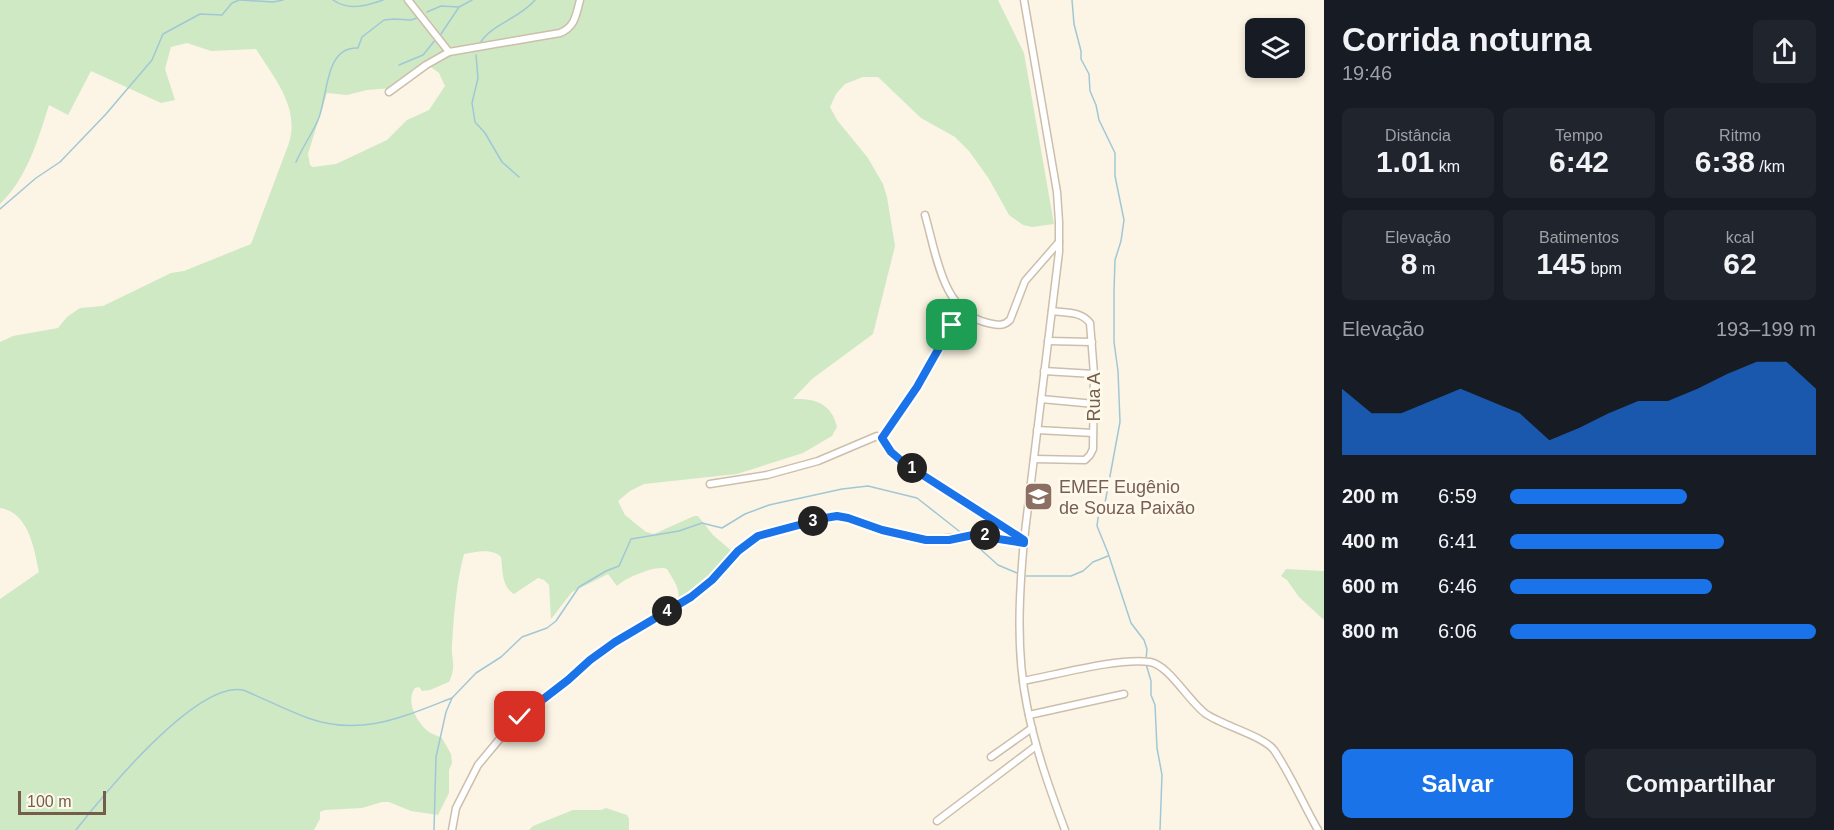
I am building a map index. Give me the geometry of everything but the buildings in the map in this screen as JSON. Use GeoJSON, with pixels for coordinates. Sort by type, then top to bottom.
{"type":"FeatureCollection","features":[{"type":"Feature","properties":{"kind":"street"},"geometry":{"type":"LineString","coordinates":[[408,0],[448,52]]}},
{"type":"Feature","properties":{"kind":"street"},"geometry":{"type":"LineString","coordinates":[[389,92],[448,52],[568,30],[573,23],[580,0]]}},
{"type":"Feature","properties":{"kind":"street"},"geometry":{"type":"LineString","coordinates":[[1024,0],[1057,192],[1059,241],[1020,580],[1023,681],[1036,746],[1065,830]]}},
{"type":"Feature","properties":{"kind":"street"},"geometry":{"type":"LineString","coordinates":[[925,215],[947,288],[962,310],[983,322],[1005,324],[1015,312],[1025,281],[1059,241]]}},
{"type":"Feature","properties":{"kind":"street"},"geometry":{"type":"LineString","coordinates":[[882,438],[917,387],[962,310]]}},
{"type":"Feature","properties":{"kind":"street","name":"Rua A"},"geometry":{"type":"LineString","coordinates":[[1034,459],[1085,460],[1093,449],[1095,404],[1090,323],[1087,318],[1078,314],[1052,311]]}},
{"type":"Feature","properties":{"kind":"street"},"geometry":{"type":"LineString","coordinates":[[1048,341],[1092,342]]}},
{"type":"Feature","properties":{"kind":"street"},"geometry":{"type":"LineString","coordinates":[[1044,371],[1094,374]]}},
{"type":"Feature","properties":{"kind":"street"},"geometry":{"type":"LineString","coordinates":[[1041,399],[1095,404]]}},
{"type":"Feature","properties":{"kind":"street"},"geometry":{"type":"LineString","coordinates":[[1037,429],[1093,433]]}},
{"type":"Feature","properties":{"kind":"street"},"geometry":{"type":"LineString","coordinates":[[710,484],[767,475],[818,461],[878,436],[904,463],[1024,542]]}},
{"type":"Feature","properties":{"kind":"street"},"geometry":{"type":"LineString","coordinates":[[452,830],[456,808],[478,765],[508,729],[590,660],[615,642],[691,597],[712,580],[738,551],[758,536],[837,516],[882,530],[926,540],[949,540],[973,535],[1024,542]]}},
{"type":"Feature","properties":{"kind":"street"},"geometry":{"type":"LineString","coordinates":[[1023,681],[1116,663],[1150,662],[1166,672],[1191,701],[1206,714],[1227,726],[1267,743],[1273,749],[1318,830]]}},
{"type":"Feature","properties":{"kind":"street"},"geometry":{"type":"LineString","coordinates":[[1029,715],[1124,694]]}},
{"type":"Feature","properties":{"kind":"street"},"geometry":{"type":"LineString","coordinates":[[991,757],[1032,728]]}},
{"type":"Feature","properties":{"kind":"street"},"geometry":{"type":"LineString","coordinates":[[937,821],[1036,746]]}},
{"type":"Feature","properties":{"kind":"green space"},"geometry":{"type":"Polygon","coordinates":[[[0,0],[998,0],[1024,53],[1054,224],[1032,227],[1023,225],[1009,215],[989,179],[969,151],[955,137],[921,118],[878,77],[863,77],[845,84],[836,94],[830,107],[837,120],[868,158],[883,184],[895,246],[873,334],[812,379],[793,399],[815,401],[826,407],[835,419],[837,427],[832,436],[803,453],[737,474],[644,484],[630,491],[618,501],[625,515],[646,532],[654,534],[698,516],[713,535],[734,553],[714,575],[678,599],[677,587],[667,569],[656,568],[641,573],[617,586],[608,574],[572,592],[551,619],[549,585],[544,580],[538,578],[514,594],[505,582],[501,557],[493,552],[464,554],[455,610],[453,667],[449,682],[430,690],[422,691],[419,687],[415,688],[411,699],[420,723],[429,732],[442,738],[451,754],[449,793],[438,815],[411,811],[389,802],[382,802],[362,808],[320,812],[320,819],[314,830],[0,830],[0,599],[39,572],[32,543],[24,524],[18,516],[0,508],[0,342],[13,336],[58,328],[67,317],[80,308],[103,306],[171,273],[184,271],[251,244],[289,143],[291,117],[288,105],[277,82],[256,49],[211,51],[187,43],[171,47],[165,69],[175,100],[161,103],[91,71],[68,115],[49,105],[36,145],[24,170],[18,182],[0,204],[0,0]],[[427,64],[392,88],[367,90],[347,95],[327,93],[308,154],[310,165],[313,167],[336,164],[387,140],[407,120],[429,110],[445,86],[439,73],[427,64]]]}},
{"type":"Feature","properties":{"kind":"green space"},"geometry":{"type":"Polygon","coordinates":[[[1286,569],[1324,571],[1324,620],[1299,597],[1287,580],[1281,576],[1286,569]]]}},
{"type":"Feature","properties":{"kind":"green space"},"geometry":{"type":"Polygon","coordinates":[[[606,808],[627,815],[629,830],[529,830],[533,826],[573,810],[606,808]]]}},
{"type":"Feature","properties":{"kind":"waterway"},"geometry":{"type":"LineString","coordinates":[[0,209],[36,178],[60,162],[106,114],[152,60],[163,34],[200,14],[222,15],[232,3],[239,0]]}},
{"type":"Feature","properties":{"kind":"waterway"},"geometry":{"type":"LineString","coordinates":[[240,0],[273,2],[283,0]]}},
{"type":"Feature","properties":{"kind":"waterway"},"geometry":{"type":"LineString","coordinates":[[333,0],[351,6],[364,6],[383,0]]}},
{"type":"Feature","properties":{"kind":"waterway"},"geometry":{"type":"LineString","coordinates":[[441,34],[459,7],[472,0]]}},
{"type":"Feature","properties":{"kind":"waterway"},"geometry":{"type":"LineString","coordinates":[[480,43],[485,36],[535,0]]}},
{"type":"Feature","properties":{"kind":"waterway"},"geometry":{"type":"LineString","coordinates":[[1072,0],[1081,59],[1089,74],[1090,91],[1099,120],[1115,153],[1115,176],[1124,220],[1115,260],[1114,291],[1114,342],[1118,371],[1120,422],[1105,503],[1097,526],[1131,623],[1144,640],[1147,649],[1146,659]]}},
{"type":"Feature","properties":{"kind":"waterway"},"geometry":{"type":"LineString","coordinates":[[427,12],[441,6],[458,7]]}},
{"type":"Feature","properties":{"kind":"waterway"},"geometry":{"type":"LineString","coordinates":[[296,162],[318,120],[329,75],[339,55],[347,50],[358,48],[362,37],[384,20],[411,20],[420,17]]}},
{"type":"Feature","properties":{"kind":"waterway"},"geometry":{"type":"LineString","coordinates":[[399,65],[423,55],[436,39]]}},
{"type":"Feature","properties":{"kind":"waterway"},"geometry":{"type":"LineString","coordinates":[[476,55],[478,78],[472,103],[475,122],[485,133],[502,162],[519,177]]}},
{"type":"Feature","properties":{"kind":"waterway"},"geometry":{"type":"LineString","coordinates":[[434,830],[436,757],[446,712],[452,698],[476,673],[501,657],[522,637],[547,628],[556,621],[579,587],[619,566],[631,539],[679,531],[702,523],[722,528],[745,514],[769,505],[842,489],[868,486],[917,498],[959,531]]}},
{"type":"Feature","properties":{"kind":"waterway"},"geometry":{"type":"LineString","coordinates":[[969,539],[998,565],[1017,573]]}},
{"type":"Feature","properties":{"kind":"waterway"},"geometry":{"type":"LineString","coordinates":[[1026,576],[1071,576],[1083,571],[1093,562],[1108,556]]}},
{"type":"Feature","properties":{"kind":"waterway"},"geometry":{"type":"LineString","coordinates":[[1146,664],[1155,705],[1157,748],[1162,775],[1160,830]]}},
{"type":"Feature","properties":{"kind":"waterway"},"geometry":{"type":"LineString","coordinates":[[76,830],[152,743],[201,703],[223,692],[243,690],[308,718],[346,726],[399,718],[452,698]]}},
{"type":"Feature","properties":{"kind":"place","name":"EMEF Eugênio de Souza Paixão"},"geometry":{"type":"Point","coordinates":[1038,497]}},
{"type":"Feature","properties":{"kind":"route"},"geometry":{"type":"LineString","coordinates":[[520,717],[615,642],[691,597],[712,580],[738,551],[758,536],[837,516],[882,530],[926,540],[949,540],[984,535],[1024,543],[1024,540],[984,513],[897,458],[882,438],[917,387],[952,325]]}}]}
